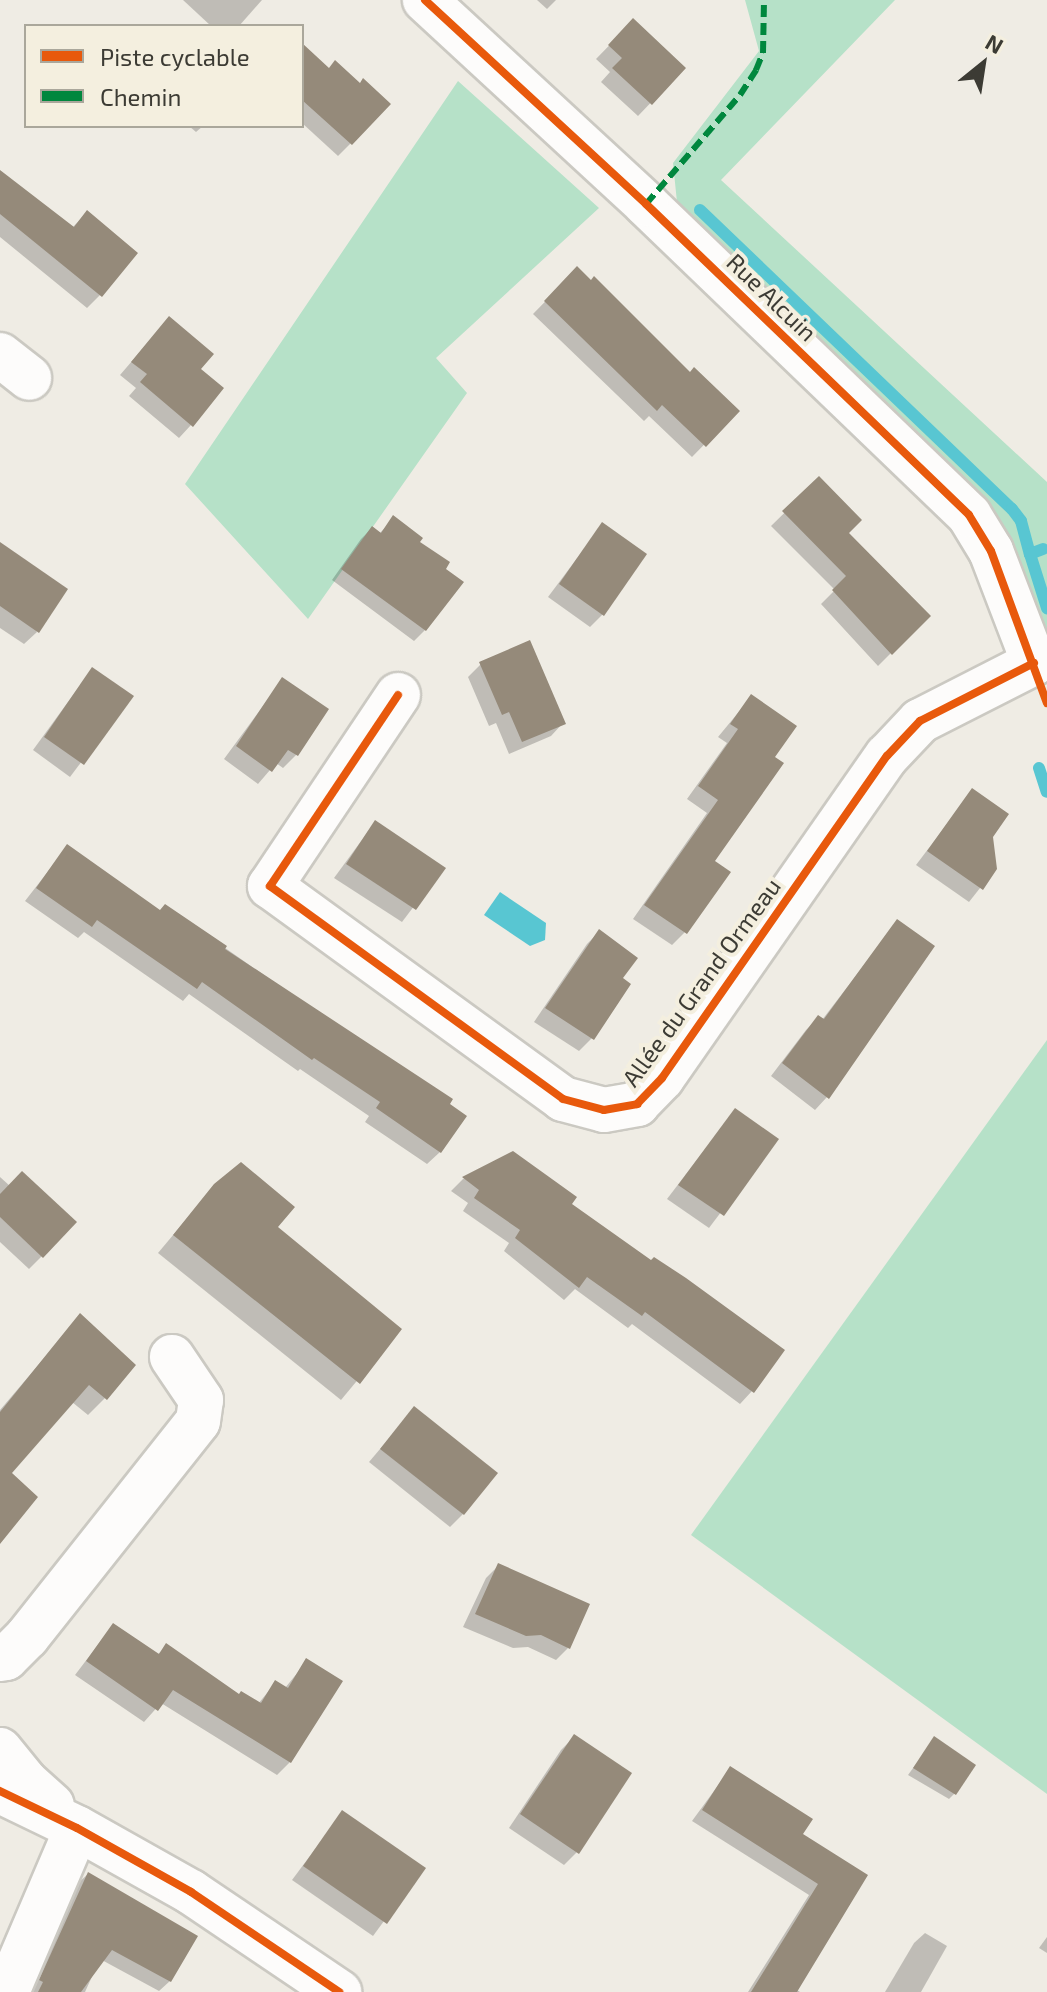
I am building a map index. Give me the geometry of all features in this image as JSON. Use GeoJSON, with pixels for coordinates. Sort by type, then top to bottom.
{"type":"FeatureCollection","features":[{"type":"Feature","properties":{"kind":"street","name":"Rue Alcuin"},"geometry":{"type":"LineString","coordinates":[[425,0],[646,204],[969,515],[991,551],[1034,663]]}},
{"type":"Feature","properties":{"kind":"street","name":"Allée du Grand Ormeau"},"geometry":{"type":"LineString","coordinates":[[398,695],[270,886],[563,1099],[604,1110],[637,1104],[662,1078],[887,756],[920,721],[1034,663]]}},
{"type":"Feature","properties":{"kind":"street"},"geometry":{"type":"LineString","coordinates":[[0,1659],[6,1658],[27,1637],[198,1421],[201,1400],[172,1357]]}},
{"type":"Feature","properties":{"kind":"street"},"geometry":{"type":"LineString","coordinates":[[0,1750],[25,1781],[77,1828]]}},
{"type":"Feature","properties":{"kind":"street"},"geometry":{"type":"LineString","coordinates":[[0,1791],[77,1828],[191,1892],[339,1992]]}},
{"type":"Feature","properties":{"kind":"street"},"geometry":{"type":"LineString","coordinates":[[7,1992],[77,1828]]}},
{"type":"Feature","properties":{"kind":"green space"},"geometry":{"type":"Polygon","coordinates":[[[745,0],[895,0],[721,180],[1047,482],[1047,658],[1006,532],[963,481],[678,212],[673,163],[759,51],[745,0]]]}},
{"type":"Feature","properties":{"kind":"green space"},"geometry":{"type":"Polygon","coordinates":[[[458,81],[599,208],[436,358],[467,393],[308,619],[185,484],[458,81]]]}},
{"type":"Feature","properties":{"kind":"green space"},"geometry":{"type":"Polygon","coordinates":[[[1047,1040],[1047,1794],[691,1535],[1047,1040]]]}},
{"type":"Feature","properties":{"kind":"water"},"geometry":{"type":"Polygon","coordinates":[[[500,892],[546,923],[545,940],[530,946],[484,915],[500,892]]]}},
{"type":"Feature","properties":{"kind":"building"},"geometry":{"type":"Polygon","coordinates":[[[633,18],[686,68],[652,105],[612,68],[622,58],[608,45],[633,18]]]}},
{"type":"Feature","properties":{"kind":"building"},"geometry":{"type":"Polygon","coordinates":[[[304,45],[329,68],[335,60],[360,83],[363,78],[391,104],[352,145],[304,102],[304,45]]]}},
{"type":"Feature","properties":{"kind":"building"},"geometry":{"type":"Polygon","coordinates":[[[0,170],[74,227],[87,210],[138,253],[102,297],[0,214],[0,170]]]}},
{"type":"Feature","properties":{"kind":"building"},"geometry":{"type":"Polygon","coordinates":[[[577,266],[591,280],[594,276],[690,372],[694,367],[740,411],[706,447],[662,405],[657,411],[544,301],[577,266]]]}},
{"type":"Feature","properties":{"kind":"building"},"geometry":{"type":"Polygon","coordinates":[[[169,316],[214,354],[201,369],[224,388],[193,427],[140,382],[147,374],[131,362],[169,316]]]}},
{"type":"Feature","properties":{"kind":"building"},"geometry":{"type":"Polygon","coordinates":[[[819,476],[862,520],[849,533],[931,616],[892,655],[832,590],[846,576],[782,511],[819,476]]]}},
{"type":"Feature","properties":{"kind":"building"},"geometry":{"type":"Polygon","coordinates":[[[393,515],[423,538],[420,542],[450,562],[446,569],[464,582],[426,631],[341,569],[372,526],[381,533],[393,515]]]}},
{"type":"Feature","properties":{"kind":"building"},"geometry":{"type":"Polygon","coordinates":[[[602,522],[647,554],[604,616],[559,584],[602,522]]]}},
{"type":"Feature","properties":{"kind":"building"},"geometry":{"type":"Polygon","coordinates":[[[0,542],[68,589],[39,633],[0,606],[0,542]]]}},
{"type":"Feature","properties":{"kind":"building"},"geometry":{"type":"Polygon","coordinates":[[[530,640],[566,724],[522,742],[509,712],[502,715],[479,662],[530,640]]]}},
{"type":"Feature","properties":{"kind":"building"},"geometry":{"type":"Polygon","coordinates":[[[92,667],[134,696],[84,765],[44,737],[92,667]]]}},
{"type":"Feature","properties":{"kind":"building"},"geometry":{"type":"Polygon","coordinates":[[[282,677],[329,709],[298,756],[288,750],[272,772],[236,746],[282,677]]]}},
{"type":"Feature","properties":{"kind":"building"},"geometry":{"type":"Polygon","coordinates":[[[751,694],[797,726],[775,757],[784,763],[715,861],[731,872],[687,934],[644,905],[718,800],[698,786],[738,729],[730,724],[751,694]]]}},
{"type":"Feature","properties":{"kind":"building"},"geometry":{"type":"Polygon","coordinates":[[[972,788],[1009,814],[993,837],[997,869],[983,890],[927,851],[972,788]]]}},
{"type":"Feature","properties":{"kind":"building"},"geometry":{"type":"Polygon","coordinates":[[[375,820],[446,868],[416,910],[346,864],[375,820]]]}},
{"type":"Feature","properties":{"kind":"building"},"geometry":{"type":"Polygon","coordinates":[[[67,844],[160,910],[165,904],[227,946],[225,949],[453,1099],[450,1104],[467,1116],[441,1153],[376,1108],[380,1102],[314,1058],[312,1060],[202,982],[197,989],[97,920],[92,927],[36,888],[67,844]]]}},
{"type":"Feature","properties":{"kind":"building"},"geometry":{"type":"Polygon","coordinates":[[[897,919],[935,946],[829,1099],[782,1063],[818,1015],[824,1019],[897,919]]]}},
{"type":"Feature","properties":{"kind":"building"},"geometry":{"type":"Polygon","coordinates":[[[599,929],[638,958],[623,978],[631,984],[594,1040],[545,1008],[599,929]]]}},
{"type":"Feature","properties":{"kind":"building"},"geometry":{"type":"Polygon","coordinates":[[[735,1108],[779,1139],[724,1216],[678,1185],[735,1108]]]}},
{"type":"Feature","properties":{"kind":"building"},"geometry":{"type":"Polygon","coordinates":[[[513,1151],[577,1197],[572,1204],[651,1260],[654,1257],[686,1278],[785,1350],[754,1393],[645,1312],[642,1316],[587,1277],[579,1288],[515,1238],[520,1230],[474,1198],[479,1190],[462,1177],[513,1151]]]}},
{"type":"Feature","properties":{"kind":"building"},"geometry":{"type":"Polygon","coordinates":[[[241,1162],[295,1207],[278,1227],[402,1329],[360,1384],[173,1235],[214,1184],[241,1162]]]}},
{"type":"Feature","properties":{"kind":"building"},"geometry":{"type":"Polygon","coordinates":[[[22,1171],[77,1222],[43,1258],[0,1217],[0,1194],[22,1171]]]}},
{"type":"Feature","properties":{"kind":"building"},"geometry":{"type":"Polygon","coordinates":[[[80,1313],[136,1365],[107,1400],[89,1385],[12,1473],[38,1497],[0,1544],[0,1412],[80,1313]]]}},
{"type":"Feature","properties":{"kind":"building"},"geometry":{"type":"Polygon","coordinates":[[[414,1406],[498,1473],[464,1515],[380,1449],[414,1406]]]}},
{"type":"Feature","properties":{"kind":"building"},"geometry":{"type":"Polygon","coordinates":[[[498,1563],[590,1604],[570,1649],[541,1635],[526,1636],[475,1614],[498,1563]]]}},
{"type":"Feature","properties":{"kind":"building"},"geometry":{"type":"Polygon","coordinates":[[[113,1623],[159,1654],[166,1643],[239,1694],[241,1691],[261,1703],[275,1680],[288,1688],[306,1658],[343,1681],[291,1763],[173,1690],[158,1711],[86,1661],[113,1623]]]}},
{"type":"Feature","properties":{"kind":"building"},"geometry":{"type":"Polygon","coordinates":[[[574,1734],[632,1773],[579,1854],[520,1814],[574,1734]]]}},
{"type":"Feature","properties":{"kind":"building"},"geometry":{"type":"Polygon","coordinates":[[[934,1736],[976,1765],[956,1795],[913,1768],[934,1736]]]}},
{"type":"Feature","properties":{"kind":"building"},"geometry":{"type":"Polygon","coordinates":[[[730,1766],[813,1819],[803,1834],[868,1875],[797,1992],[751,1992],[818,1884],[702,1810],[730,1766]]]}},
{"type":"Feature","properties":{"kind":"building"},"geometry":{"type":"Polygon","coordinates":[[[342,1810],[426,1868],[387,1924],[303,1866],[342,1810]]]}},
{"type":"Feature","properties":{"kind":"building"},"geometry":{"type":"Polygon","coordinates":[[[88,1872],[198,1936],[171,1982],[112,1950],[81,1992],[38,1992],[43,1982],[39,1980],[88,1872]]]}},
{"type":"Feature","properties":{"kind":"waterway"},"geometry":{"type":"LineString","coordinates":[[700,210],[1012,509],[1021,521],[1030,554]]}},
{"type":"Feature","properties":{"kind":"waterway"},"geometry":{"type":"LineString","coordinates":[[1043,549],[1030,554],[1047,608]]}},
{"type":"Feature","properties":{"kind":"waterway"},"geometry":{"type":"LineString","coordinates":[[1039,768],[1047,792]]}},
{"type":"Feature","properties":{"kind":"marked path"},"geometry":{"type":"LineString","coordinates":[[646,204],[740,95],[756,70],[763,53],[764,0]]}},
{"type":"Feature","properties":{"kind":"cycle path"},"geometry":{"type":"LineString","coordinates":[[425,0],[646,204],[969,515],[991,551],[1047,703]]}},
{"type":"Feature","properties":{"kind":"cycle path"},"geometry":{"type":"LineString","coordinates":[[398,695],[270,886],[563,1099],[604,1110],[637,1104],[662,1078],[887,756],[920,721],[1034,663]]}},
{"type":"Feature","properties":{"kind":"cycle path"},"geometry":{"type":"LineString","coordinates":[[0,1791],[77,1828],[191,1892],[339,1992]]}}]}
